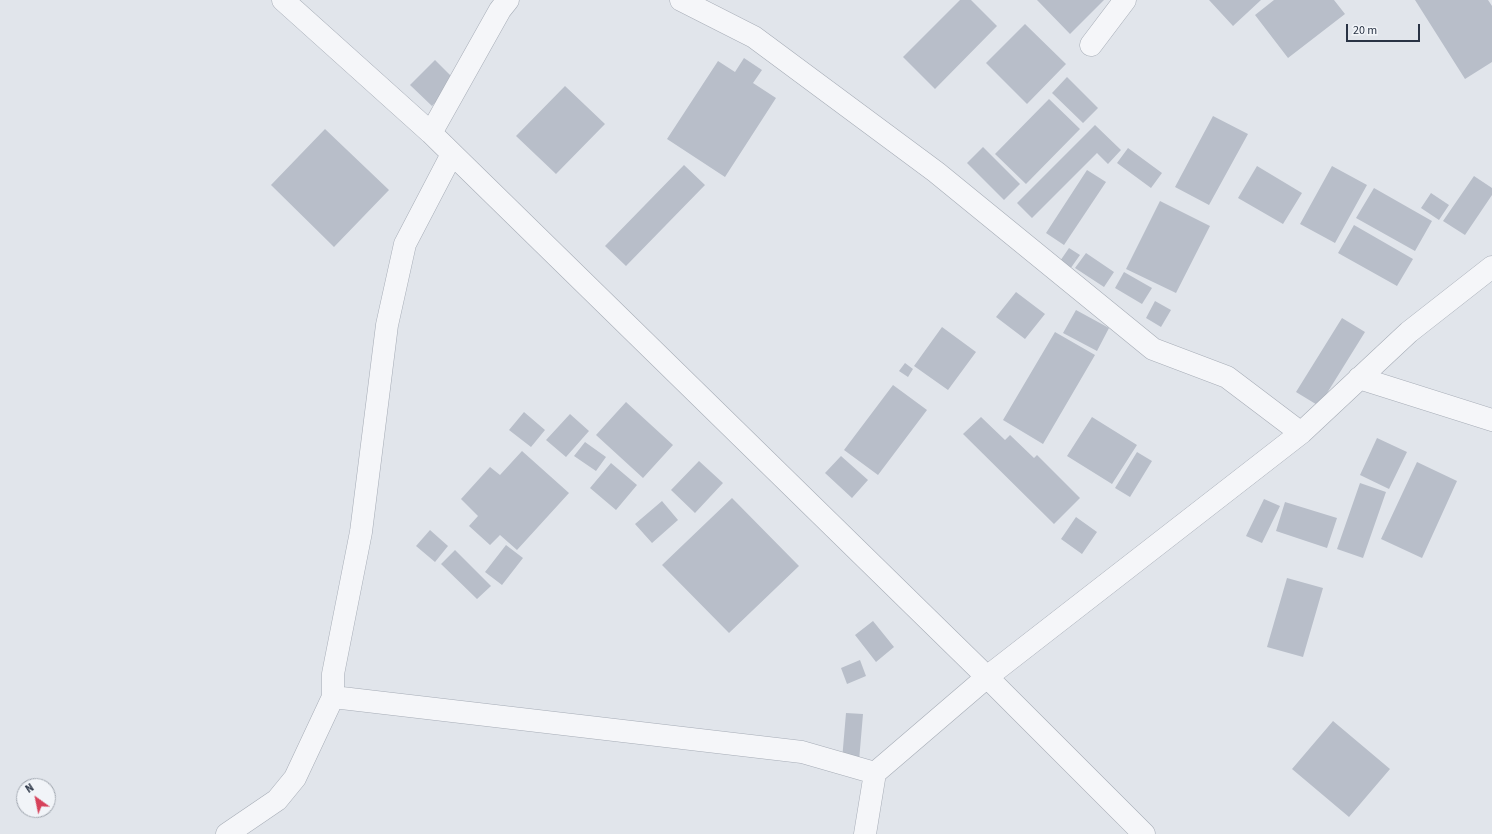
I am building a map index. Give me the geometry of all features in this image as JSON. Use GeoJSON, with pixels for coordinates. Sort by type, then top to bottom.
{"type":"FeatureCollection","features":[{"type":"Feature","properties":{"kind":"street"},"geometry":{"type":"LineString","coordinates":[[283,0],[431,133],[987,677],[1144,834]]}},
{"type":"Feature","properties":{"kind":"street"},"geometry":{"type":"LineString","coordinates":[[681,0],[754,37],[930,168],[1153,349],[1227,377],[1301,433]]}},
{"type":"Feature","properties":{"kind":"street"},"geometry":{"type":"LineString","coordinates":[[1091,45],[1125,0]]}},
{"type":"Feature","properties":{"kind":"street"},"geometry":{"type":"LineString","coordinates":[[431,133],[502,4]]}},
{"type":"Feature","properties":{"kind":"street"},"geometry":{"type":"LineString","coordinates":[[227,834],[277,800],[295,778],[333,697],[333,674],[362,532],[387,325],[403,251],[405,244],[452,154]]}},
{"type":"Feature","properties":{"kind":"street"},"geometry":{"type":"LineString","coordinates":[[865,834],[876,773],[987,677],[1301,433],[1410,332],[1492,267]]}},
{"type":"Feature","properties":{"kind":"street"},"geometry":{"type":"LineString","coordinates":[[1359,378],[1492,420]]}},
{"type":"Feature","properties":{"kind":"street"},"geometry":{"type":"LineString","coordinates":[[333,697],[802,752],[876,773]]}},
{"type":"Feature","properties":{"kind":"building"},"geometry":{"type":"Polygon","coordinates":[[[960,0],[971,0],[997,26],[935,89],[903,57],[960,0]]]}},
{"type":"Feature","properties":{"kind":"building"},"geometry":{"type":"Polygon","coordinates":[[[1037,0],[1104,0],[1070,34],[1037,0]]]}},
{"type":"Feature","properties":{"kind":"building"},"geometry":{"type":"Polygon","coordinates":[[[1209,0],[1261,0],[1233,26],[1209,0]]]}},
{"type":"Feature","properties":{"kind":"building"},"geometry":{"type":"Polygon","coordinates":[[[1274,0],[1334,0],[1345,14],[1288,58],[1255,15],[1274,0]]]}},
{"type":"Feature","properties":{"kind":"building"},"geometry":{"type":"Polygon","coordinates":[[[1415,0],[1488,0],[1492,6],[1492,62],[1465,79],[1415,0]]]}},
{"type":"Feature","properties":{"kind":"building"},"geometry":{"type":"Polygon","coordinates":[[[1025,24],[1066,64],[1027,104],[986,63],[1025,24]]]}},
{"type":"Feature","properties":{"kind":"building"},"geometry":{"type":"Polygon","coordinates":[[[744,58],[762,70],[753,83],[776,98],[725,177],[667,139],[718,61],[735,72],[744,58]]]}},
{"type":"Feature","properties":{"kind":"building"},"geometry":{"type":"Polygon","coordinates":[[[435,60],[456,81],[432,106],[410,85],[435,60]]]}},
{"type":"Feature","properties":{"kind":"building"},"geometry":{"type":"Polygon","coordinates":[[[1067,77],[1098,108],[1083,123],[1052,93],[1067,77]]]}},
{"type":"Feature","properties":{"kind":"building"},"geometry":{"type":"Polygon","coordinates":[[[565,86],[605,124],[556,174],[516,136],[565,86]]]}},
{"type":"Feature","properties":{"kind":"building"},"geometry":{"type":"Polygon","coordinates":[[[1049,99],[1080,129],[1026,184],[995,154],[1049,99]]]}},
{"type":"Feature","properties":{"kind":"building"},"geometry":{"type":"Polygon","coordinates":[[[1213,116],[1248,134],[1209,205],[1175,187],[1213,116]]]}},
{"type":"Feature","properties":{"kind":"building"},"geometry":{"type":"Polygon","coordinates":[[[1095,125],[1121,150],[1108,164],[1097,153],[1032,218],[1017,203],[1095,125]]]}},
{"type":"Feature","properties":{"kind":"building"},"geometry":{"type":"Polygon","coordinates":[[[325,129],[389,190],[334,247],[271,185],[325,129]]]}},
{"type":"Feature","properties":{"kind":"building"},"geometry":{"type":"Polygon","coordinates":[[[983,147],[1020,184],[1004,200],[967,163],[983,147]]]}},
{"type":"Feature","properties":{"kind":"building"},"geometry":{"type":"Polygon","coordinates":[[[1128,148],[1162,173],[1151,188],[1117,163],[1128,148]]]}},
{"type":"Feature","properties":{"kind":"building"},"geometry":{"type":"Polygon","coordinates":[[[684,165],[705,185],[626,266],[605,246],[684,165]]]}},
{"type":"Feature","properties":{"kind":"building"},"geometry":{"type":"Polygon","coordinates":[[[1257,166],[1302,193],[1283,224],[1238,198],[1257,166]]]}},
{"type":"Feature","properties":{"kind":"building"},"geometry":{"type":"Polygon","coordinates":[[[1332,166],[1367,185],[1335,243],[1300,224],[1332,166]]]}},
{"type":"Feature","properties":{"kind":"building"},"geometry":{"type":"Polygon","coordinates":[[[1087,170],[1106,182],[1064,245],[1046,233],[1087,170]]]}},
{"type":"Feature","properties":{"kind":"building"},"geometry":{"type":"Polygon","coordinates":[[[1474,176],[1492,188],[1492,195],[1465,235],[1443,221],[1474,176]]]}},
{"type":"Feature","properties":{"kind":"building"},"geometry":{"type":"Polygon","coordinates":[[[1374,188],[1432,221],[1415,251],[1356,218],[1374,188]]]}},
{"type":"Feature","properties":{"kind":"building"},"geometry":{"type":"Polygon","coordinates":[[[1431,193],[1449,205],[1439,220],[1421,208],[1431,193]]]}},
{"type":"Feature","properties":{"kind":"building"},"geometry":{"type":"Polygon","coordinates":[[[1160,201],[1210,226],[1176,293],[1126,269],[1160,201]]]}},
{"type":"Feature","properties":{"kind":"building"},"geometry":{"type":"Polygon","coordinates":[[[1354,225],[1413,259],[1397,286],[1338,253],[1354,225]]]}},
{"type":"Feature","properties":{"kind":"building"},"geometry":{"type":"Polygon","coordinates":[[[1069,248],[1080,255],[1068,272],[1058,264],[1069,248]]]}},
{"type":"Feature","properties":{"kind":"building"},"geometry":{"type":"Polygon","coordinates":[[[1086,253],[1114,272],[1104,287],[1075,268],[1086,253]]]}},
{"type":"Feature","properties":{"kind":"building"},"geometry":{"type":"Polygon","coordinates":[[[1124,272],[1152,288],[1142,304],[1115,288],[1124,272]]]}},
{"type":"Feature","properties":{"kind":"building"},"geometry":{"type":"Polygon","coordinates":[[[1016,292],[1045,314],[1025,339],[996,317],[1016,292]]]}},
{"type":"Feature","properties":{"kind":"building"},"geometry":{"type":"Polygon","coordinates":[[[1155,301],[1171,310],[1161,327],[1146,318],[1155,301]]]}},
{"type":"Feature","properties":{"kind":"building"},"geometry":{"type":"Polygon","coordinates":[[[1076,310],[1109,328],[1097,351],[1063,333],[1076,310]]]}},
{"type":"Feature","properties":{"kind":"building"},"geometry":{"type":"Polygon","coordinates":[[[1342,318],[1365,332],[1319,406],[1296,392],[1342,318]]]}},
{"type":"Feature","properties":{"kind":"building"},"geometry":{"type":"Polygon","coordinates":[[[942,327],[976,352],[948,390],[914,366],[942,327]]]}},
{"type":"Feature","properties":{"kind":"building"},"geometry":{"type":"Polygon","coordinates":[[[1055,332],[1095,355],[1043,444],[1003,420],[1055,332]]]}},
{"type":"Feature","properties":{"kind":"building"},"geometry":{"type":"Polygon","coordinates":[[[905,363],[913,369],[908,377],[899,371],[905,363]]]}},
{"type":"Feature","properties":{"kind":"building"},"geometry":{"type":"Polygon","coordinates":[[[893,385],[927,410],[878,475],[844,450],[893,385]]]}},
{"type":"Feature","properties":{"kind":"building"},"geometry":{"type":"Polygon","coordinates":[[[626,402],[673,445],[643,478],[596,435],[626,402]]]}},
{"type":"Feature","properties":{"kind":"building"},"geometry":{"type":"Polygon","coordinates":[[[524,412],[545,430],[531,447],[509,430],[524,412]]]}},
{"type":"Feature","properties":{"kind":"building"},"geometry":{"type":"Polygon","coordinates":[[[570,414],[589,431],[566,457],[546,440],[570,414]]]}},
{"type":"Feature","properties":{"kind":"building"},"geometry":{"type":"Polygon","coordinates":[[[981,417],[1005,440],[1010,435],[1034,458],[1037,455],[1080,498],[1054,524],[963,434],[981,417]]]}},
{"type":"Feature","properties":{"kind":"building"},"geometry":{"type":"Polygon","coordinates":[[[1092,417],[1137,445],[1112,484],[1067,456],[1092,417]]]}},
{"type":"Feature","properties":{"kind":"building"},"geometry":{"type":"Polygon","coordinates":[[[1377,438],[1407,452],[1389,489],[1360,475],[1377,438]]]}},
{"type":"Feature","properties":{"kind":"building"},"geometry":{"type":"Polygon","coordinates":[[[585,442],[606,457],[596,471],[574,456],[585,442]]]}},
{"type":"Feature","properties":{"kind":"building"},"geometry":{"type":"Polygon","coordinates":[[[522,451],[569,493],[517,550],[500,535],[490,545],[469,526],[478,516],[461,499],[490,467],[500,475],[522,451]]]}},
{"type":"Feature","properties":{"kind":"building"},"geometry":{"type":"Polygon","coordinates":[[[1137,452],[1152,461],[1130,497],[1115,488],[1137,452]]]}},
{"type":"Feature","properties":{"kind":"building"},"geometry":{"type":"Polygon","coordinates":[[[841,456],[868,480],[852,498],[825,473],[841,456]]]}},
{"type":"Feature","properties":{"kind":"building"},"geometry":{"type":"Polygon","coordinates":[[[699,461],[723,483],[695,513],[671,490],[699,461]]]}},
{"type":"Feature","properties":{"kind":"building"},"geometry":{"type":"Polygon","coordinates":[[[1417,462],[1457,481],[1422,558],[1381,539],[1417,462]]]}},
{"type":"Feature","properties":{"kind":"building"},"geometry":{"type":"Polygon","coordinates":[[[611,463],[637,485],[616,510],[590,488],[611,463]]]}},
{"type":"Feature","properties":{"kind":"building"},"geometry":{"type":"Polygon","coordinates":[[[1360,483],[1386,492],[1363,558],[1337,549],[1360,483]]]}},
{"type":"Feature","properties":{"kind":"building"},"geometry":{"type":"Polygon","coordinates":[[[732,498],[799,566],[729,633],[662,565],[732,498]]]}},
{"type":"Feature","properties":{"kind":"building"},"geometry":{"type":"Polygon","coordinates":[[[1264,499],[1280,506],[1262,543],[1246,536],[1264,499]]]}},
{"type":"Feature","properties":{"kind":"building"},"geometry":{"type":"Polygon","coordinates":[[[662,501],[678,520],[652,543],[635,524],[662,501]]]}},
{"type":"Feature","properties":{"kind":"building"},"geometry":{"type":"Polygon","coordinates":[[[1285,502],[1337,518],[1327,548],[1276,531],[1285,502]]]}},
{"type":"Feature","properties":{"kind":"building"},"geometry":{"type":"Polygon","coordinates":[[[1076,517],[1097,532],[1082,554],[1061,539],[1076,517]]]}},
{"type":"Feature","properties":{"kind":"building"},"geometry":{"type":"Polygon","coordinates":[[[430,530],[448,546],[435,562],[416,546],[430,530]]]}},
{"type":"Feature","properties":{"kind":"building"},"geometry":{"type":"Polygon","coordinates":[[[506,545],[523,558],[502,585],[485,572],[506,545]]]}},
{"type":"Feature","properties":{"kind":"building"},"geometry":{"type":"Polygon","coordinates":[[[455,550],[491,586],[477,599],[441,564],[455,550]]]}},
{"type":"Feature","properties":{"kind":"building"},"geometry":{"type":"Polygon","coordinates":[[[1287,578],[1323,588],[1303,657],[1267,647],[1287,578]]]}},
{"type":"Feature","properties":{"kind":"building"},"geometry":{"type":"Polygon","coordinates":[[[873,621],[894,647],[876,662],[855,635],[873,621]]]}},
{"type":"Feature","properties":{"kind":"building"},"geometry":{"type":"Polygon","coordinates":[[[860,660],[866,676],[847,684],[841,668],[860,660]]]}},
{"type":"Feature","properties":{"kind":"building"},"geometry":{"type":"Polygon","coordinates":[[[846,713],[863,714],[859,761],[842,760],[846,713]]]}},
{"type":"Feature","properties":{"kind":"building"},"geometry":{"type":"Polygon","coordinates":[[[1333,721],[1390,769],[1349,817],[1292,769],[1333,721]]]}}]}
